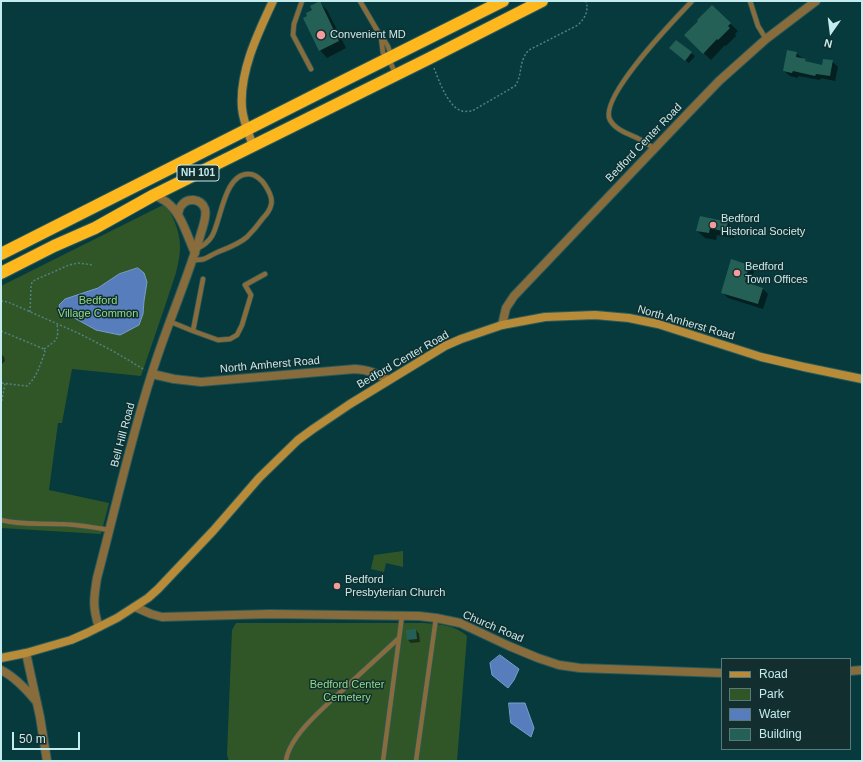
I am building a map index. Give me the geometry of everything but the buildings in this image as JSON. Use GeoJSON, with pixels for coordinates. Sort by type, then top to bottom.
{"type":"FeatureCollection","features":[{"type":"Feature","properties":{"kind":"highway","name":"NH 101"},"geometry":{"type":"LineString","coordinates":[[1,254],[503,1]]}},
{"type":"Feature","properties":{"kind":"highway","name":"NH 101"},"geometry":{"type":"LineString","coordinates":[[1,273],[54,246],[94,228],[154,195],[542,1]]}},
{"type":"Feature","properties":{"kind":"street"},"geometry":{"type":"LineString","coordinates":[[253,146],[242,108],[242,94],[247,68],[261,26],[273,1]]}},
{"type":"Feature","properties":{"kind":"street","name":"Bedford Center Road"},"geometry":{"type":"LineString","coordinates":[[1,658],[26,653],[71,640],[136,607],[158,589],[213,531],[259,478],[298,440],[350,404],[445,346],[502,324],[506,308],[514,296],[719,81],[766,39],[816,1]]}},
{"type":"Feature","properties":{"kind":"street"},"geometry":{"type":"LineString","coordinates":[[154,195],[171,205],[178,214],[194,254]]}},
{"type":"Feature","properties":{"kind":"street","name":"Bell Hill Road"},"geometry":{"type":"LineString","coordinates":[[99,627],[94,610],[94,596],[97,578],[136,425],[152,374],[194,254],[205,216],[205,209],[200,202],[189,200],[183,203],[178,214]]}},
{"type":"Feature","properties":{"kind":"street","name":"North Amherst Road"},"geometry":{"type":"LineString","coordinates":[[502,324],[545,317],[579,315],[629,318],[658,324],[761,357],[862,379]]}},
{"type":"Feature","properties":{"kind":"street","name":"North Amherst Road"},"geometry":{"type":"LineString","coordinates":[[152,374],[174,379],[201,382],[355,369],[370,371],[388,380]]}},
{"type":"Feature","properties":{"kind":"street","name":"Church Road"},"geometry":{"type":"LineString","coordinates":[[136,607],[151,614],[162,616],[270,614],[419,616],[460,623],[509,646],[558,665],[580,668],[721,673]]}},
{"type":"Feature","properties":{"kind":"street"},"geometry":{"type":"LineString","coordinates":[[26,653],[37,703],[47,761]]}},
{"type":"Feature","properties":{"kind":"street"},"geometry":{"type":"LineString","coordinates":[[1,670],[9,674],[37,703]]}},
{"type":"Feature","properties":{"kind":"street"},"geometry":{"type":"LineString","coordinates":[[851,671],[862,670]]}},
{"type":"Feature","properties":{"kind":"lane"},"geometry":{"type":"LineString","coordinates":[[302,1],[294,24],[293,35],[311,69]]}},
{"type":"Feature","properties":{"kind":"lane"},"geometry":{"type":"LineString","coordinates":[[360,1],[381,37],[389,46],[389,59]]}},
{"type":"Feature","properties":{"kind":"lane"},"geometry":{"type":"LineString","coordinates":[[654,148],[621,131],[614,125],[610,119],[610,109],[623,81],[657,39],[692,1]]}},
{"type":"Feature","properties":{"kind":"lane"},"geometry":{"type":"LineString","coordinates":[[750,1],[758,26],[766,39]]}},
{"type":"Feature","properties":{"kind":"lane"},"geometry":{"type":"LineString","coordinates":[[381,37],[382,53],[389,59],[396,75]]}},
{"type":"Feature","properties":{"kind":"lane"},"geometry":{"type":"LineString","coordinates":[[249,174],[256,176],[263,181],[269,191],[271,206],[256,228],[239,243],[204,259],[194,254],[212,237],[224,200],[236,178],[249,174]]}},
{"type":"Feature","properties":{"kind":"lane"},"geometry":{"type":"LineString","coordinates":[[170,322],[218,340],[230,339],[237,335],[242,325],[250,295],[245,284],[265,274]]}},
{"type":"Feature","properties":{"kind":"lane"},"geometry":{"type":"LineString","coordinates":[[193,331],[203,280]]}},
{"type":"Feature","properties":{"kind":"lane"},"geometry":{"type":"LineString","coordinates":[[1,520],[19,524],[58,524],[110,530]]}},
{"type":"Feature","properties":{"kind":"lane"},"geometry":{"type":"LineString","coordinates":[[383,761],[402,616]]}},
{"type":"Feature","properties":{"kind":"lane"},"geometry":{"type":"LineString","coordinates":[[416,761],[436,618]]}},
{"type":"Feature","properties":{"kind":"lane"},"geometry":{"type":"LineString","coordinates":[[286,761],[295,740],[308,722],[399,638]]}},
{"type":"Feature","properties":{"kind":"path"},"geometry":{"type":"LineString","coordinates":[[430,58],[441,85],[451,102],[461,111],[472,111],[515,86],[518,82],[522,61],[525,54],[529,50],[578,25],[583,20],[588,10],[586,1]]}},
{"type":"Feature","properties":{"kind":"path"},"geometry":{"type":"LineString","coordinates":[[30,312],[32,282],[70,265],[78,263],[93,265]]}},
{"type":"Feature","properties":{"kind":"path"},"geometry":{"type":"LineString","coordinates":[[1,301],[8,302],[78,333],[113,351],[152,374]]}},
{"type":"Feature","properties":{"kind":"path"},"geometry":{"type":"LineString","coordinates":[[44,349],[58,338],[57,324]]}},
{"type":"Feature","properties":{"kind":"path"},"geometry":{"type":"LineString","coordinates":[[1,331],[44,349]]}},
{"type":"Feature","properties":{"kind":"path"},"geometry":{"type":"LineString","coordinates":[[1,383],[28,386],[34,380],[38,372],[45,352],[44,349]]}},
{"type":"Feature","properties":{"kind":"path"},"geometry":{"type":"LineString","coordinates":[[1,405],[5,384]]}},
{"type":"Feature","properties":{"kind":"green space","name":"Bedford Village Common"},"geometry":{"type":"Polygon","coordinates":[[[165,204],[177,228],[180,252],[173,283],[141,376],[72,369],[62,423],[58,423],[49,490],[109,503],[101,534],[1,528],[1,286],[165,204]]]}},
{"type":"Feature","properties":{"kind":"green space"},"geometry":{"type":"Polygon","coordinates":[[[403,551],[403,567],[386,563],[384,572],[371,569],[374,555],[403,551]]]}},
{"type":"Feature","properties":{"kind":"green space","name":"Bedford Center Cemetery"},"geometry":{"type":"Polygon","coordinates":[[[236,623],[424,623],[452,627],[462,632],[467,636],[457,761],[229,761],[227,755],[232,630],[236,623]]]}},
{"type":"Feature","properties":{"kind":"water"},"geometry":{"type":"Polygon","coordinates":[[[138,268],[144,273],[147,282],[143,314],[139,325],[120,335],[96,330],[60,310],[59,305],[65,299],[98,288],[119,274],[138,268]]]}},
{"type":"Feature","properties":{"kind":"water"},"geometry":{"type":"Polygon","coordinates":[[[500,655],[519,669],[508,688],[492,675],[490,663],[500,655]]]}},
{"type":"Feature","properties":{"kind":"water"},"geometry":{"type":"Polygon","coordinates":[[[509,703],[525,703],[534,728],[531,737],[511,723],[509,703]]]}},
{"type":"Feature","properties":{"kind":"place","name":"Convenient MD"},"geometry":{"type":"Point","coordinates":[321,35]}},
{"type":"Feature","properties":{"kind":"place","name":"Bedford Historical Society"},"geometry":{"type":"Point","coordinates":[713,225]}},
{"type":"Feature","properties":{"kind":"place","name":"Bedford Town Offices"},"geometry":{"type":"Point","coordinates":[737,273]}},
{"type":"Feature","properties":{"kind":"place","name":"Bedford Presbyterian Church"},"geometry":{"type":"Point","coordinates":[337,586]}}]}
